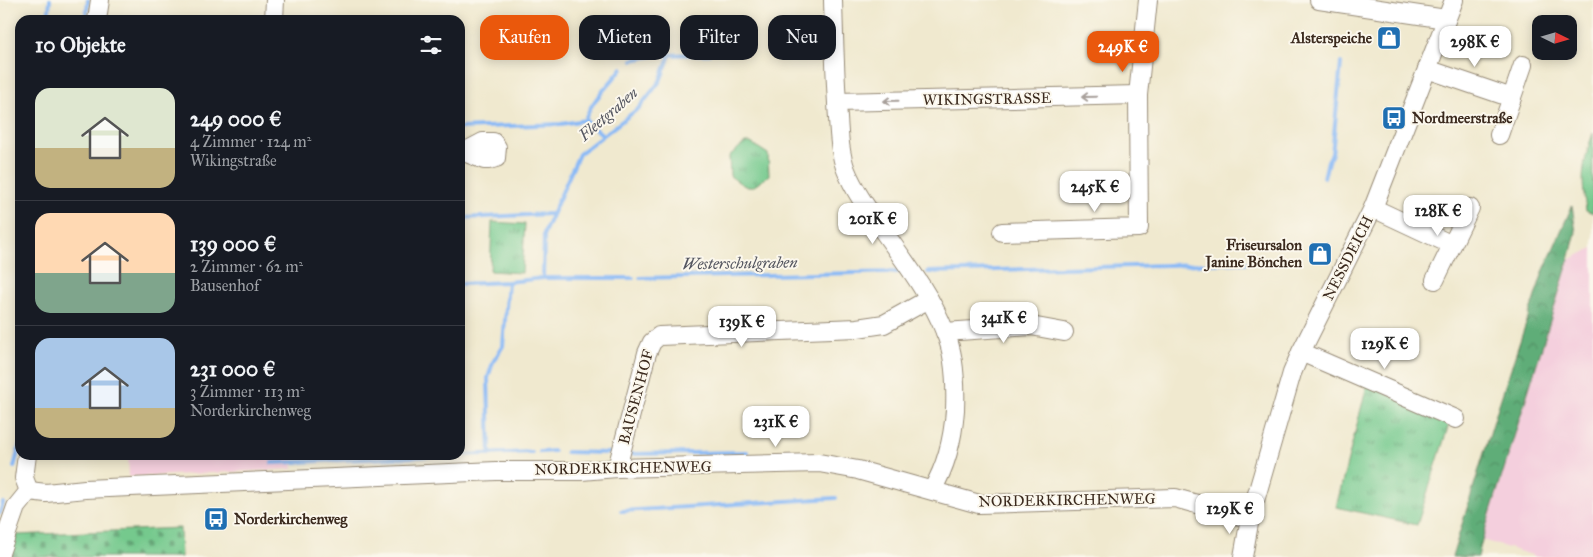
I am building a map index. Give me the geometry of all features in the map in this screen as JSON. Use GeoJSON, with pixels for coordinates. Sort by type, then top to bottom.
{"type":"FeatureCollection","features":[{"type":"Feature","properties":{"kind":"street"},"geometry":{"type":"LineString","coordinates":[[98,15],[100,0]]}},
{"type":"Feature","properties":{"kind":"street"},"geometry":{"type":"LineString","coordinates":[[274,0],[274,15]]}},
{"type":"Feature","properties":{"kind":"street"},"geometry":{"type":"LineString","coordinates":[[833,0],[837,102],[840,141],[846,169],[860,197],[928,299],[945,332],[951,353],[955,401],[954,426],[942,473],[932,490]]}},
{"type":"Feature","properties":{"kind":"street"},"geometry":{"type":"LineString","coordinates":[[1002,232],[1139,228],[1138,95],[1148,0]]}},
{"type":"Feature","properties":{"kind":"street"},"geometry":{"type":"LineString","coordinates":[[1319,0],[1446,19]]}},
{"type":"Feature","properties":{"kind":"street","name":"NESSDEICH"},"geometry":{"type":"LineString","coordinates":[[1243,557],[1245,517],[1284,396],[1301,352],[1373,208],[1454,0]]}},
{"type":"Feature","properties":{"kind":"street"},"geometry":{"type":"LineString","coordinates":[[1499,135],[1523,65]]}},
{"type":"Feature","properties":{"kind":"street"},"geometry":{"type":"LineString","coordinates":[[1427,69],[1512,98]]}},
{"type":"Feature","properties":{"kind":"street","name":"WIKINGSTRASSE"},"geometry":{"type":"LineString","coordinates":[[837,102],[1138,95]]}},
{"type":"Feature","properties":{"kind":"street"},"geometry":{"type":"LineString","coordinates":[[1373,208],[1452,245]]}},
{"type":"Feature","properties":{"kind":"street"},"geometry":{"type":"LineString","coordinates":[[1434,280],[1470,208]]}},
{"type":"Feature","properties":{"kind":"street","name":"BAUSENHOF"},"geometry":{"type":"LineString","coordinates":[[617,468],[647,353],[652,342],[659,336],[856,328],[884,324],[928,299]]}},
{"type":"Feature","properties":{"kind":"street"},"geometry":{"type":"LineString","coordinates":[[945,332],[1030,326],[1064,332]]}},
{"type":"Feature","properties":{"kind":"street"},"geometry":{"type":"LineString","coordinates":[[1301,352],[1456,419]]}},
{"type":"Feature","properties":{"kind":"street"},"geometry":{"type":"LineString","coordinates":[[0,553],[16,507],[29,491],[24,478],[26,460]]}},
{"type":"Feature","properties":{"kind":"street","name":"NORDERKIRCHENWEG"},"geometry":{"type":"LineString","coordinates":[[29,491],[46,493],[85,489],[476,472],[581,471],[617,468],[820,463],[858,470],[973,503],[995,505],[1175,498],[1245,517]]}},
{"type":"Feature","properties":{"kind":"shaded area"},"geometry":{"type":"Polygon","coordinates":[[[1593,248],[1593,557],[1532,557],[1532,555],[1482,540],[1569,260],[1593,248]]]}},
{"type":"Feature","properties":{"kind":"shaded area"},"geometry":{"type":"Polygon","coordinates":[[[128,460],[292,460],[293,469],[129,477],[128,460]]]}},
{"type":"Feature","properties":{"kind":"green space"},"geometry":{"type":"Polygon","coordinates":[[[1593,133],[1593,213],[1586,210],[1583,180],[1585,163],[1593,133]]]}},
{"type":"Feature","properties":{"kind":"green space"},"geometry":{"type":"Polygon","coordinates":[[[745,143],[751,143],[768,154],[769,175],[750,187],[730,176],[729,156],[745,143]]]}},
{"type":"Feature","properties":{"kind":"green space"},"geometry":{"type":"Polygon","coordinates":[[[1572,206],[1576,232],[1569,260],[1478,557],[1452,557],[1499,404],[1543,272],[1572,206]]]}},
{"type":"Feature","properties":{"kind":"green space"},"geometry":{"type":"Polygon","coordinates":[[[492,222],[525,224],[522,273],[490,271],[492,222]]]}},
{"type":"Feature","properties":{"kind":"green space"},"geometry":{"type":"Polygon","coordinates":[[[1367,385],[1450,421],[1417,525],[1336,507],[1367,385]]]}},
{"type":"Feature","properties":{"kind":"green space"},"geometry":{"type":"Polygon","coordinates":[[[180,528],[181,557],[10,557],[16,535],[180,528]]]}},
{"type":"Feature","properties":{"kind":"waterway"},"geometry":{"type":"LineString","coordinates":[[48,15],[50,0]]}},
{"type":"Feature","properties":{"kind":"waterway"},"geometry":{"type":"LineString","coordinates":[[86,15],[88,0]]}},
{"type":"Feature","properties":{"kind":"waterway","name":"Fleetgraben"},"geometry":{"type":"LineString","coordinates":[[670,55],[680,55]]}},
{"type":"Feature","properties":{"kind":"waterway","name":"Fleetgraben"},"geometry":{"type":"LineString","coordinates":[[543,278],[544,233],[579,154],[639,108],[660,81],[668,60]]}},
{"type":"Feature","properties":{"kind":"waterway"},"geometry":{"type":"LineString","coordinates":[[1324,178],[1328,161],[1332,154],[1341,63]]}},
{"type":"Feature","properties":{"kind":"waterway"},"geometry":{"type":"LineString","coordinates":[[603,135],[585,120],[596,99],[622,68]]}},
{"type":"Feature","properties":{"kind":"waterway"},"geometry":{"type":"LineString","coordinates":[[465,128],[561,124],[585,120]]}},
{"type":"Feature","properties":{"kind":"waterway"},"geometry":{"type":"LineString","coordinates":[[465,218],[551,214]]}},
{"type":"Feature","properties":{"kind":"waterway"},"geometry":{"type":"LineString","coordinates":[[928,272],[1273,262]]}},
{"type":"Feature","properties":{"kind":"waterway","name":"Westerschulgraben"},"geometry":{"type":"LineString","coordinates":[[640,278],[901,272]]}},
{"type":"Feature","properties":{"kind":"waterway","name":"Westerschulgraben"},"geometry":{"type":"LineString","coordinates":[[465,284],[543,278],[633,278]]}},
{"type":"Feature","properties":{"kind":"waterway"},"geometry":{"type":"LineString","coordinates":[[490,454],[488,378],[493,362],[503,346],[508,282]]}},
{"type":"Feature","properties":{"kind":"waterway"},"geometry":{"type":"LineString","coordinates":[[540,452],[554,451]]}},
{"type":"Feature","properties":{"kind":"waterway"},"geometry":{"type":"LineString","coordinates":[[465,455],[532,452]]}},
{"type":"Feature","properties":{"kind":"waterway"},"geometry":{"type":"LineString","coordinates":[[566,452],[611,453]]}},
{"type":"Feature","properties":{"kind":"waterway"},"geometry":{"type":"LineString","coordinates":[[631,454],[747,452]]}},
{"type":"Feature","properties":{"kind":"waterway"},"geometry":{"type":"LineString","coordinates":[[14,467],[16,460]]}},
{"type":"Feature","properties":{"kind":"waterway"},"geometry":{"type":"LineString","coordinates":[[272,463],[343,460]]}},
{"type":"Feature","properties":{"kind":"waterway"},"geometry":{"type":"LineString","coordinates":[[621,511],[836,498]]}},
{"type":"Feature","properties":{"kind":"waterway"},"geometry":{"type":"LineString","coordinates":[[0,513],[3,503]]}},
{"type":"Feature","properties":{"kind":"place","name":"Alsterspeiche"},"geometry":{"type":"Point","coordinates":[1389,38]}},
{"type":"Feature","properties":{"kind":"place","name":"Nordmeerstraße"},"geometry":{"type":"Point","coordinates":[1394,118]}},
{"type":"Feature","properties":{"kind":"place","name":"Friseursalon Janine Bönchen"},"geometry":{"type":"Point","coordinates":[1320,254]}},
{"type":"Feature","properties":{"kind":"place","name":"Norderkirchenweg"},"geometry":{"type":"Point","coordinates":[216,519]}}]}
